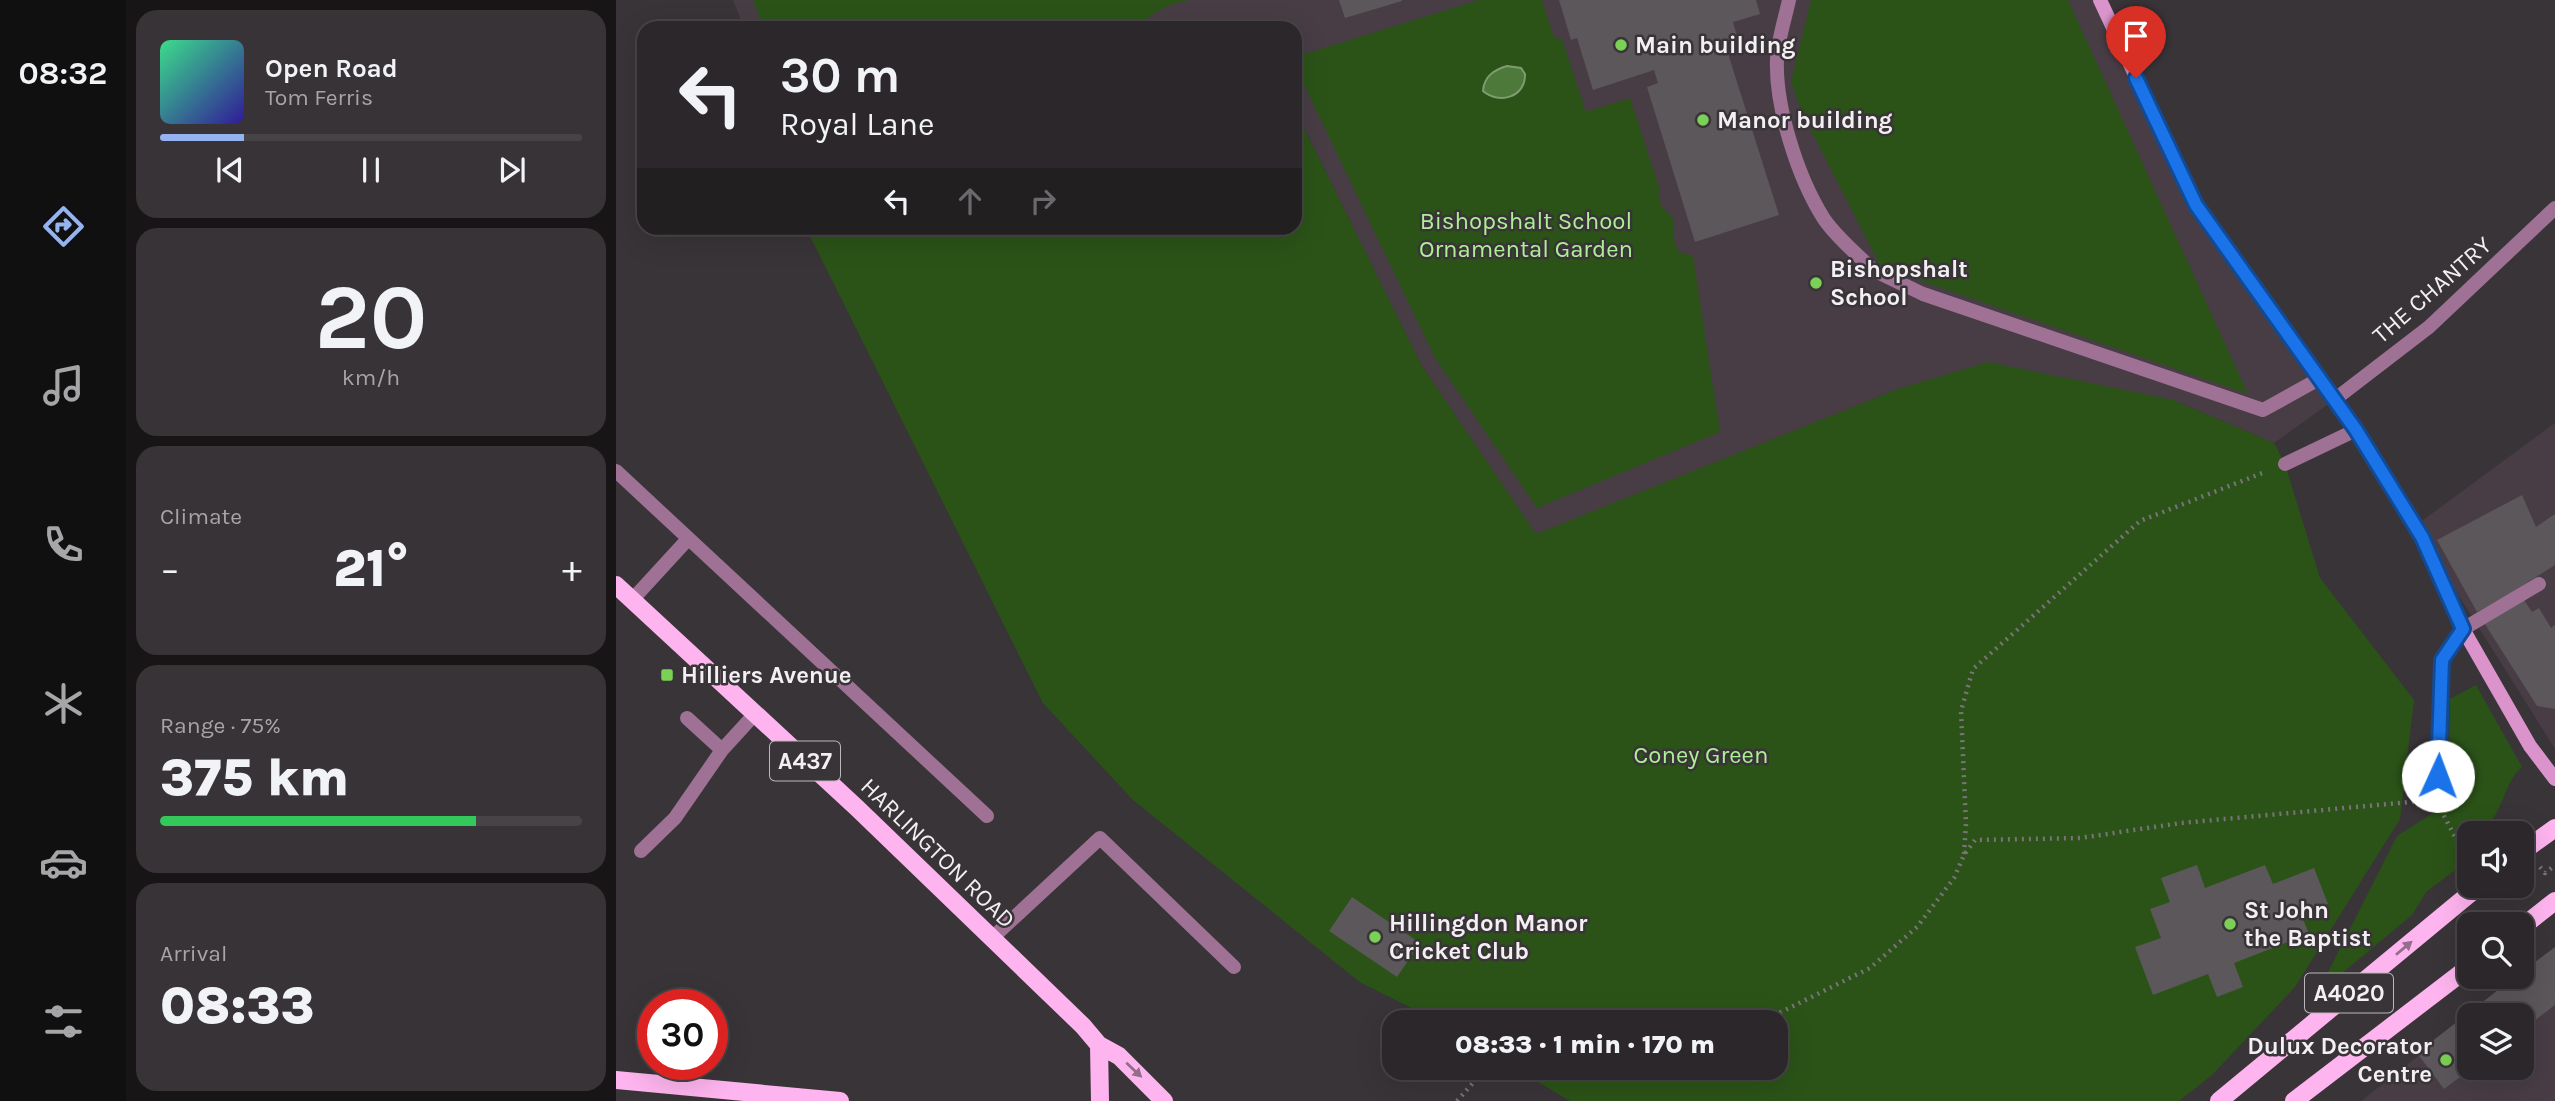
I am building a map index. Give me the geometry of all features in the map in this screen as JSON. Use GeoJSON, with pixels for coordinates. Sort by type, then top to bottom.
{"type":"FeatureCollection","features":[{"type":"Feature","properties":{"kind":"main road","name":"HARLINGTON ROAD"},"geometry":{"type":"LineString","coordinates":[[616,585],[857,808],[1083,1026],[1099,1045],[1119,1056],[1164,1101]]}},
{"type":"Feature","properties":{"kind":"main road"},"geometry":{"type":"LineString","coordinates":[[2534,843],[2555,828]]}},
{"type":"Feature","properties":{"kind":"main road","name":"A4020"},"geometry":{"type":"LineString","coordinates":[[2219,1101],[2464,898]]}},
{"type":"Feature","properties":{"kind":"main road"},"geometry":{"type":"LineString","coordinates":[[2534,918],[2555,901]]}},
{"type":"Feature","properties":{"kind":"main road","name":"A4020"},"geometry":{"type":"LineString","coordinates":[[2294,1101],[2457,976]]}},
{"type":"Feature","properties":{"kind":"main road"},"geometry":{"type":"LineString","coordinates":[[1099,1045],[1100,1101]]}},
{"type":"Feature","properties":{"kind":"main road"},"geometry":{"type":"LineString","coordinates":[[616,1080],[840,1101]]}},
{"type":"Feature","properties":{"kind":"street"},"geometry":{"type":"LineString","coordinates":[[1789,0],[1777,56],[1778,81],[1792,144],[1812,196],[1826,221],[1873,270],[1923,294],[2263,410],[2319,379]]}},
{"type":"Feature","properties":{"kind":"street"},"geometry":{"type":"LineString","coordinates":[[2100,0],[2196,205],[2356,430],[2422,537],[2463,629],[2530,746],[2555,779]]}},
{"type":"Feature","properties":{"kind":"street","name":"THE CHANTRY"},"geometry":{"type":"LineString","coordinates":[[2334,400],[2429,327],[2555,208]]}},
{"type":"Feature","properties":{"kind":"street"},"geometry":{"type":"LineString","coordinates":[[2285,464],[2356,430]]}},
{"type":"Feature","properties":{"kind":"street"},"geometry":{"type":"LineString","coordinates":[[616,471],[987,816]]}},
{"type":"Feature","properties":{"kind":"street"},"geometry":{"type":"LineString","coordinates":[[632,600],[688,539]]}},
{"type":"Feature","properties":{"kind":"street"},"geometry":{"type":"LineString","coordinates":[[2438,776],[2442,660],[2463,629],[2539,584]]}},
{"type":"Feature","properties":{"kind":"street"},"geometry":{"type":"LineString","coordinates":[[641,851],[675,818],[722,750],[754,715]]}},
{"type":"Feature","properties":{"kind":"street"},"geometry":{"type":"LineString","coordinates":[[687,718],[722,750]]}},
{"type":"Feature","properties":{"kind":"street"},"geometry":{"type":"LineString","coordinates":[[991,939],[1100,838],[1234,967]]}},
{"type":"Feature","properties":{"kind":"path"},"geometry":{"type":"LineString","coordinates":[[1964,855],[1966,824],[1961,712],[1973,669],[2140,522],[2285,464]]}},
{"type":"Feature","properties":{"kind":"path"},"geometry":{"type":"LineString","coordinates":[[2438,776],[2433,800],[2457,841]]}},
{"type":"Feature","properties":{"kind":"path"},"geometry":{"type":"LineString","coordinates":[[1785,1010],[1870,968],[1917,927],[1954,878],[1964,855],[1975,840],[2080,838],[2181,823],[2433,800]]}},
{"type":"Feature","properties":{"kind":"path"},"geometry":{"type":"LineString","coordinates":[[1457,1101],[1475,1080]]}},
{"type":"Feature","properties":{"kind":"shaded area","name":"Bishopshalt School"},"geometry":{"type":"Polygon","coordinates":[[[733,0],[2101,0],[2196,205],[2334,400],[2274,443],[2173,400],[1898,389],[1536,535],[1422,366],[1302,124],[1302,21],[741,21],[733,0]]]}},
{"type":"Feature","properties":{"kind":"shaded area"},"geometry":{"type":"Polygon","coordinates":[[[1507,66],[1521,68],[1525,74],[1521,88],[1504,98],[1483,91],[1490,74],[1507,66]]]}},
{"type":"Feature","properties":{"kind":"shaded area"},"geometry":{"type":"Polygon","coordinates":[[[2555,423],[2555,749],[2415,526],[2555,423]]]}},
{"type":"Feature","properties":{"kind":"shaded area"},"geometry":{"type":"Polygon","coordinates":[[[2555,949],[2555,1101],[2361,1101],[2457,1025],[2457,1080],[2534,1080],[2534,1003],[2522,1003],[2522,989],[2534,989],[2534,966],[2555,949]]]}},
{"type":"Feature","properties":{"kind":"green space"},"geometry":{"type":"Polygon","coordinates":[[[753,0],[1189,0],[1160,10],[1144,21],[761,21],[753,0]]]}},
{"type":"Feature","properties":{"kind":"green space","name":"Bishopshalt School Ornamental Garden"},"geometry":{"type":"Polygon","coordinates":[[[1479,0],[1542,0],[1554,37],[1562,39],[1586,112],[1630,98],[1659,187],[1660,202],[1673,218],[1674,240],[1679,252],[1693,256],[1720,432],[1537,508],[1435,358],[1302,81],[1302,55],[1479,0]]]}},
{"type":"Feature","properties":{"kind":"green space"},"geometry":{"type":"Polygon","coordinates":[[[1811,0],[2068,0],[2248,394],[1881,267],[1803,115],[1791,82],[1811,0]]]}},
{"type":"Feature","properties":{"kind":"green space","name":"Coney Green"},"geometry":{"type":"Polygon","coordinates":[[[1302,124],[1422,366],[1536,534],[1898,389],[1988,362],[2173,400],[2274,443],[2285,464],[2320,578],[2414,700],[2400,819],[2295,987],[2212,1075],[2179,1101],[1570,1101],[1535,1080],[1788,1080],[1788,1010],[1416,1010],[1361,983],[1133,800],[1043,703],[809,235],[1302,235],[1302,124]]]}},
{"type":"Feature","properties":{"kind":"green space"},"geometry":{"type":"Polygon","coordinates":[[[2476,685],[2522,767],[2509,785],[2491,821],[2457,821],[2457,869],[2426,892],[2412,915],[2317,994],[2397,836],[2452,801],[2447,792],[2450,699],[2476,685]]]}},
{"type":"Feature","properties":{"kind":"building"},"geometry":{"type":"Polygon","coordinates":[[[1339,0],[1402,0],[1402,1],[1345,18],[1339,0]]]}},
{"type":"Feature","properties":{"kind":"building","name":"Manor building"},"geometry":{"type":"Polygon","coordinates":[[[1559,0],[1756,0],[1760,14],[1733,22],[1738,40],[1725,44],[1779,215],[1695,242],[1647,87],[1658,83],[1654,70],[1593,90],[1577,38],[1571,40],[1559,0]]]}},
{"type":"Feature","properties":{"kind":"building"},"geometry":{"type":"Polygon","coordinates":[[[2522,495],[2536,527],[2555,514],[2555,565],[2477,612],[2437,540],[2522,495]]]}},
{"type":"Feature","properties":{"kind":"building"},"geometry":{"type":"Polygon","coordinates":[[[2522,597],[2532,612],[2539,608],[2551,628],[2555,625],[2555,709],[2537,706],[2483,621],[2522,597]]]}},
{"type":"Feature","properties":{"kind":"building","name":"St John the Baptist"},"geometry":{"type":"Polygon","coordinates":[[[2197,865],[2205,888],[2265,865],[2273,884],[2314,868],[2328,904],[2301,914],[2309,934],[2234,963],[2243,987],[2217,997],[2208,974],[2153,995],[2135,947],[2161,938],[2150,909],[2170,902],[2161,878],[2197,865]]]}},
{"type":"Feature","properties":{"kind":"building","name":"Hillingdon Manor Cricket Club"},"geometry":{"type":"Polygon","coordinates":[[[1352,897],[1420,943],[1397,977],[1329,931],[1352,897]]]}},
{"type":"Feature","properties":{"kind":"building"},"geometry":{"type":"Polygon","coordinates":[[[2555,947],[2555,1005],[2534,1021],[2534,1003],[2481,1003],[2499,989],[2534,989],[2534,963],[2555,947]]]}},
{"type":"Feature","properties":{"kind":"building"},"geometry":{"type":"Polygon","coordinates":[[[2457,1022],[2457,1079],[2444,1089],[2417,1053],[2457,1022]]]}},
{"type":"Feature","properties":{"kind":"place","name":"Main building"},"geometry":{"type":"Point","coordinates":[1621,45]}},
{"type":"Feature","properties":{"kind":"place","name":"Manor building"},"geometry":{"type":"Point","coordinates":[1703,120]}},
{"type":"Feature","properties":{"kind":"place","name":"Bishopshalt School"},"geometry":{"type":"Point","coordinates":[1816,283]}},
{"type":"Feature","properties":{"kind":"place","name":"Hilliers Avenue"},"geometry":{"type":"Point","coordinates":[667,675]}},
{"type":"Feature","properties":{"kind":"place","name":"St John the Baptist"},"geometry":{"type":"Point","coordinates":[2230,924]}},
{"type":"Feature","properties":{"kind":"place","name":"Hillingdon Manor Cricket Club"},"geometry":{"type":"Point","coordinates":[1375,937]}},
{"type":"Feature","properties":{"kind":"place","name":"Dulux Decorator Centre"},"geometry":{"type":"Point","coordinates":[2446,1060]}},
{"type":"Feature","properties":{"kind":"route"},"geometry":{"type":"LineString","coordinates":[[2136,78],[2196,205],[2356,430],[2422,537],[2463,629],[2442,660],[2438,776]]}}]}
